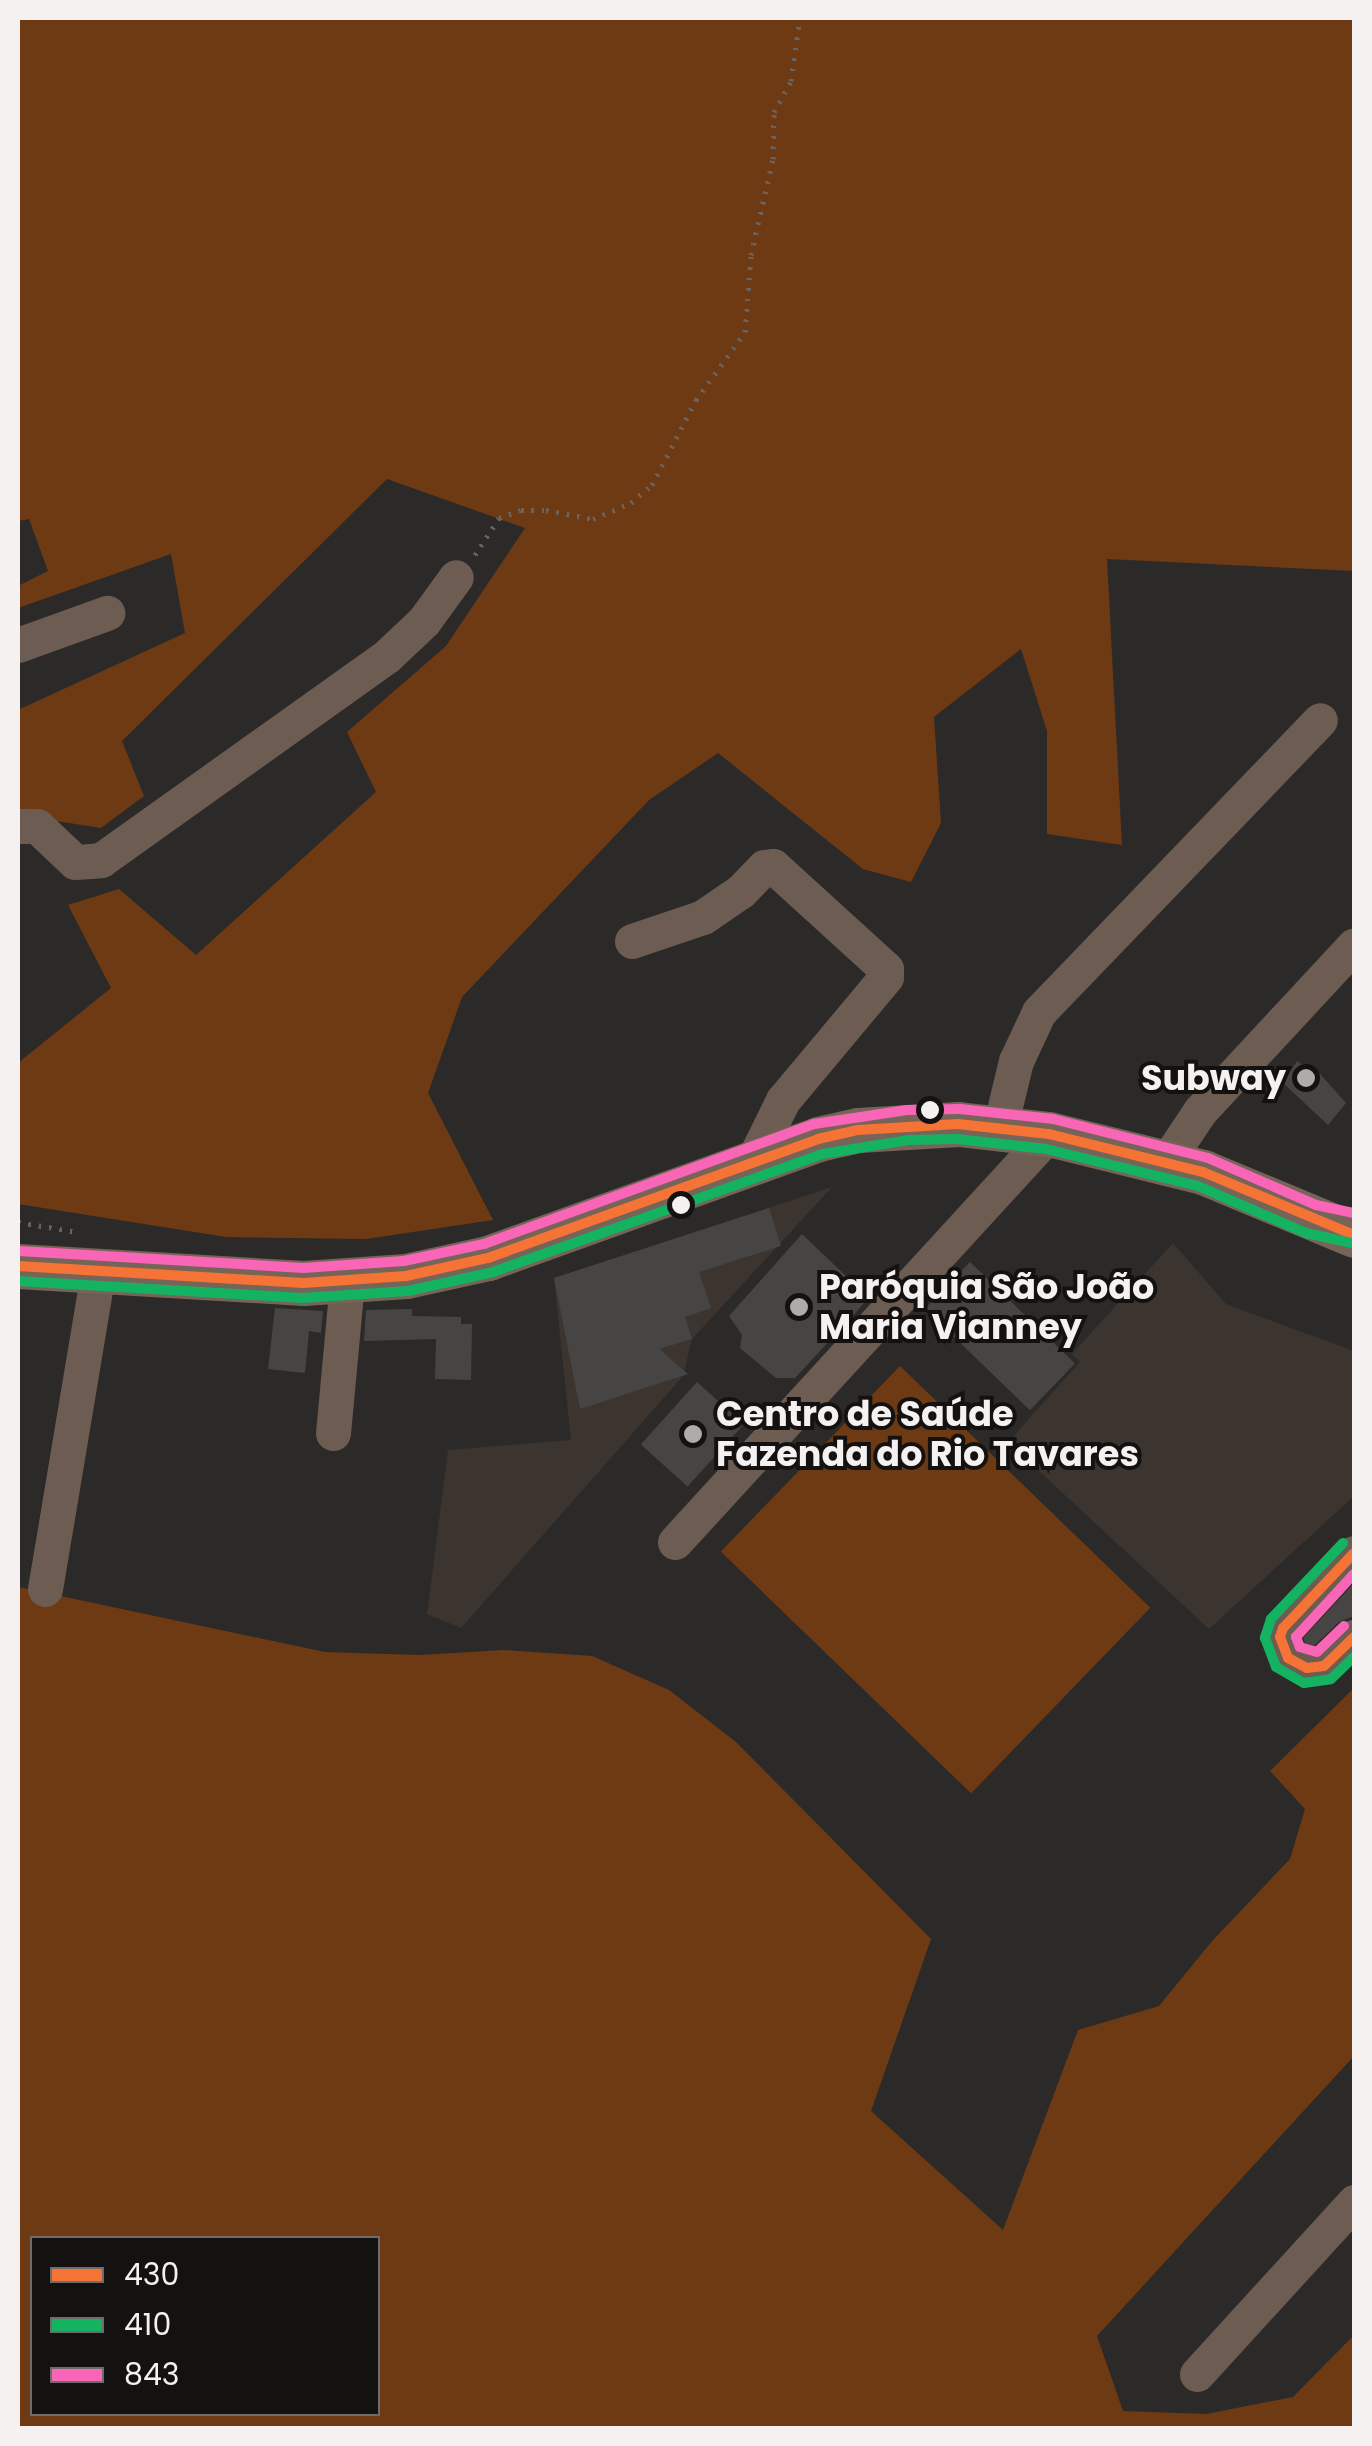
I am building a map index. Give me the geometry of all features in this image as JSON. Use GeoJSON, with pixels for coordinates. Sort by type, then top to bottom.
{"type":"FeatureCollection","features":[{"type":"Feature","properties":{"kind":"main road"},"geometry":{"type":"LineString","coordinates":[[18,1266],[347,1282],[447,1270],[754,1159],[858,1130],[958,1124],[1050,1134],[1166,1162],[1203,1172],[1340,1227]]}},
{"type":"Feature","properties":{"kind":"street"},"geometry":{"type":"LineString","coordinates":[[18,826],[36,826],[75,862],[101,860],[388,656],[424,622],[456,578]]}},
{"type":"Feature","properties":{"kind":"street"},"geometry":{"type":"LineString","coordinates":[[18,645],[107,612]]}},
{"type":"Feature","properties":{"kind":"street"},"geometry":{"type":"LineString","coordinates":[[1000,1127],[1016,1061],[1040,1012],[1320,720]]}},
{"type":"Feature","properties":{"kind":"street"},"geometry":{"type":"LineString","coordinates":[[632,942],[704,916],[741,891],[764,867],[773,866],[886,969],[886,977],[783,1100],[754,1159]]}},
{"type":"Feature","properties":{"kind":"street"},"geometry":{"type":"LineString","coordinates":[[1166,1162],[1200,1111],[1354,945]]}},
{"type":"Feature","properties":{"kind":"street"},"geometry":{"type":"LineString","coordinates":[[675,1542],[1050,1134]]}},
{"type":"Feature","properties":{"kind":"street"},"geometry":{"type":"LineString","coordinates":[[46,1589],[98,1272]]}},
{"type":"Feature","properties":{"kind":"street"},"geometry":{"type":"LineString","coordinates":[[334,1433],[347,1282]]}},
{"type":"Feature","properties":{"kind":"street"},"geometry":{"type":"LineString","coordinates":[[1354,1553],[1283,1628],[1280,1637],[1288,1658],[1316,1668],[1354,1637]]}},
{"type":"Feature","properties":{"kind":"street"},"geometry":{"type":"LineString","coordinates":[[1197,2374],[1354,2202]]}},
{"type":"Feature","properties":{"kind":"path"},"geometry":{"type":"LineString","coordinates":[[456,578],[498,518],[521,510],[546,510],[593,519],[630,503],[652,485],[696,400],[746,332],[751,255],[765,206],[774,112],[790,81],[800,18]]}},
{"type":"Feature","properties":{"kind":"shaded area"},"geometry":{"type":"Polygon","coordinates":[[[18,18],[1354,18],[1354,571],[1107,559],[1122,845],[1047,834],[1047,731],[1021,649],[934,717],[941,823],[911,882],[863,869],[718,753],[649,800],[462,997],[428,1093],[493,1220],[366,1239],[226,1237],[18,1204],[18,1063],[111,988],[68,905],[119,889],[196,955],[376,792],[347,732],[446,646],[525,528],[387,479],[122,741],[144,796],[101,828],[18,815],[18,710],[185,633],[171,554],[18,608],[18,586],[48,571],[29,519],[18,521],[18,18]]]}},
{"type":"Feature","properties":{"kind":"shaded area"},"geometry":{"type":"Polygon","coordinates":[[[832,1187],[692,1339],[683,1376],[461,1628],[427,1614],[448,1450],[571,1440],[554,1278],[832,1187]]]}},
{"type":"Feature","properties":{"kind":"shaded area"},"geometry":{"type":"Polygon","coordinates":[[[1173,1243],[1226,1304],[1354,1351],[1354,1496],[1209,1629],[1008,1442],[1080,1362],[1072,1354],[1173,1243]]]}},
{"type":"Feature","properties":{"kind":"shaded area"},"geometry":{"type":"Polygon","coordinates":[[[900,1366],[1150,1608],[971,1793],[721,1552],[900,1366]]]}},
{"type":"Feature","properties":{"kind":"shaded area"},"geometry":{"type":"Polygon","coordinates":[[[18,1587],[325,1652],[420,1655],[504,1650],[592,1656],[669,1690],[736,1742],[931,1939],[871,2111],[1003,2230],[1078,2030],[1159,2006],[1213,1940],[1290,1859],[1305,1809],[1270,1771],[1354,1688],[1354,2056],[1097,2336],[1123,2411],[1206,2414],[1293,2397],[1354,2335],[1354,2428],[18,2428],[18,1587]]]}},
{"type":"Feature","properties":{"kind":"building"},"geometry":{"type":"Polygon","coordinates":[[[1297,1061],[1310,1070],[1313,1066],[1346,1103],[1328,1125],[1283,1083],[1297,1061]]]}},
{"type":"Feature","properties":{"kind":"building"},"geometry":{"type":"Polygon","coordinates":[[[769,1208],[781,1246],[699,1272],[711,1308],[685,1317],[692,1339],[659,1349],[688,1374],[580,1409],[554,1278],[769,1208]]]}},
{"type":"Feature","properties":{"kind":"building","name":"Paróquia São João Maria Vianney"},"geometry":{"type":"Polygon","coordinates":[[[802,1234],[869,1298],[795,1378],[776,1378],[740,1348],[742,1335],[729,1316],[802,1234]]]}},
{"type":"Feature","properties":{"kind":"building"},"geometry":{"type":"Polygon","coordinates":[[[970,1262],[1075,1363],[1030,1410],[925,1309],[970,1262]]]}},
{"type":"Feature","properties":{"kind":"building"},"geometry":{"type":"Polygon","coordinates":[[[275,1308],[323,1311],[321,1333],[309,1331],[305,1373],[268,1369],[275,1308]]]}},
{"type":"Feature","properties":{"kind":"building"},"geometry":{"type":"Polygon","coordinates":[[[412,1309],[412,1316],[461,1317],[461,1324],[472,1324],[471,1380],[435,1379],[436,1339],[364,1341],[366,1310],[412,1309]]]}},
{"type":"Feature","properties":{"kind":"building","name":"Centro de Saúde Fazenda do Rio Tavares"},"geometry":{"type":"Polygon","coordinates":[[[697,1382],[744,1424],[688,1487],[641,1444],[697,1382]]]}},
{"type":"Feature","properties":{"kind":"building"},"geometry":{"type":"Polygon","coordinates":[[[1354,1583],[1354,1616],[1339,1622],[1314,1646],[1305,1643],[1303,1638],[1354,1583]]]}},
{"type":"Feature","properties":{"kind":"transit line","name":"843"},"geometry":{"type":"LineString","coordinates":[[19,1251],[303,1268],[404,1261],[484,1244],[814,1124],[907,1110],[960,1109],[1053,1119],[1208,1158],[1316,1205],[1354,1213]]}},
{"type":"Feature","properties":{"kind":"transit line","name":"430"},"geometry":{"type":"LineString","coordinates":[[18,1266],[303,1283],[406,1276],[488,1258],[818,1139],[858,1130],[958,1124],[1049,1134],[1203,1172],[1354,1235]]}},
{"type":"Feature","properties":{"kind":"transit line","name":"410"},"geometry":{"type":"LineString","coordinates":[[18,1281],[302,1298],[408,1291],[493,1272],[822,1154],[908,1140],[957,1139],[1046,1149],[1198,1186],[1306,1233],[1351,1243]]}},
{"type":"Feature","properties":{"kind":"transit line","name":"410"},"geometry":{"type":"LineString","coordinates":[[1343,1543],[1271,1619],[1265,1638],[1276,1667],[1304,1683],[1331,1679],[1354,1657]]}},
{"type":"Feature","properties":{"kind":"transit line","name":"430"},"geometry":{"type":"LineString","coordinates":[[1354,1553],[1283,1628],[1280,1637],[1288,1658],[1307,1668],[1324,1666],[1354,1637]]}},
{"type":"Feature","properties":{"kind":"transit line","name":"843"},"geometry":{"type":"LineString","coordinates":[[1344,1626],[1317,1652],[1300,1647],[1296,1637],[1354,1574]]}},
{"type":"Feature","properties":{"kind":"place","name":"Subway"},"geometry":{"type":"Point","coordinates":[1306,1078]}},
{"type":"Feature","properties":{"kind":"place","name":"Paróquia São João Maria Vianney"},"geometry":{"type":"Point","coordinates":[799,1307]}},
{"type":"Feature","properties":{"kind":"place","name":"Centro de Saúde Fazenda do Rio Tavares"},"geometry":{"type":"Point","coordinates":[693,1434]}}]}
